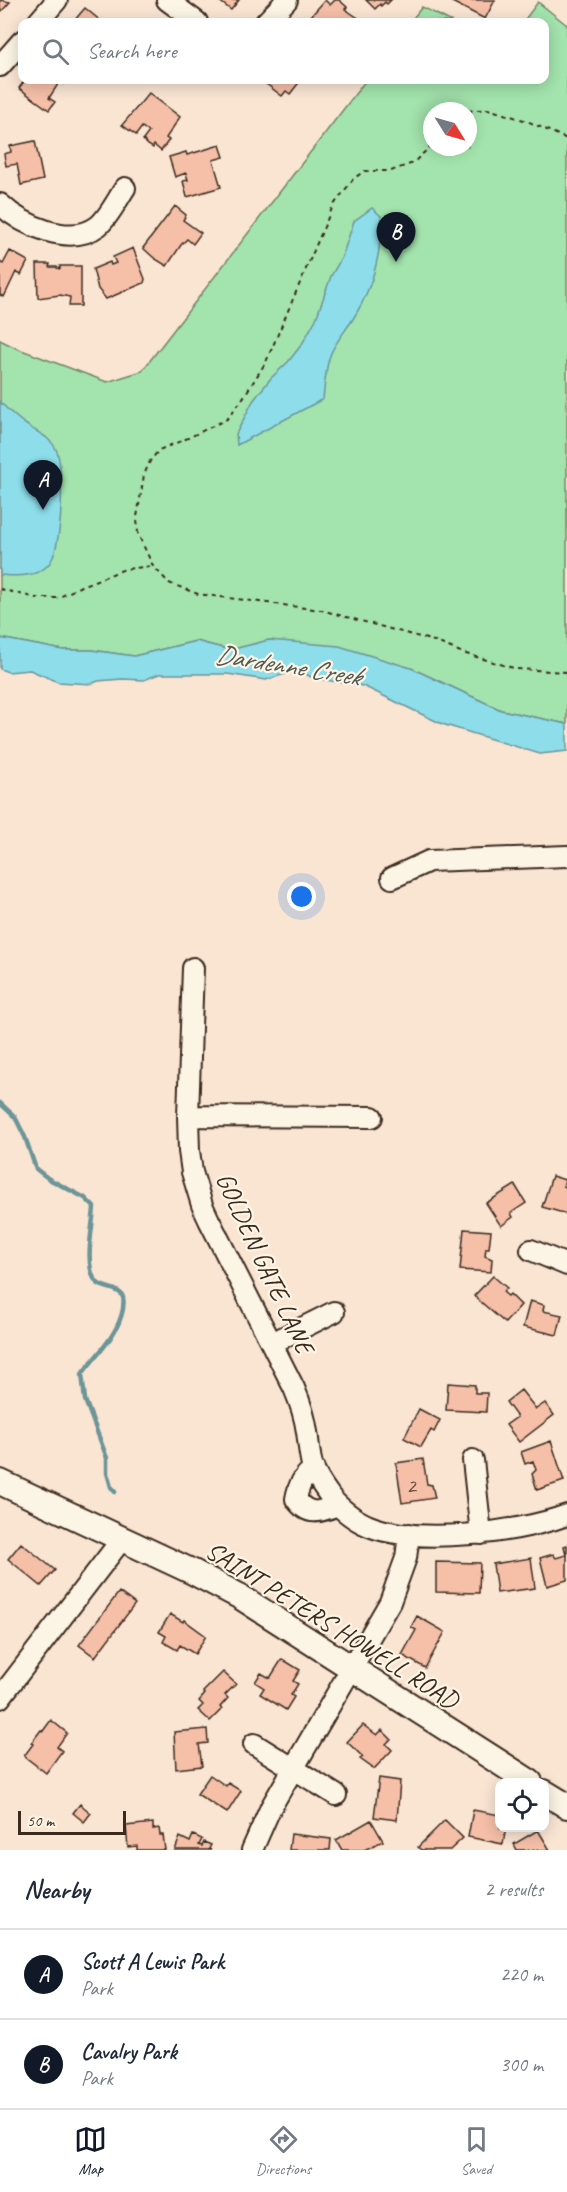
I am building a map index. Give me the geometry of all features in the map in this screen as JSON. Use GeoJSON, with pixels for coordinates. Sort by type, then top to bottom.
{"type":"FeatureCollection","features":[{"type":"Feature","properties":{"kind":"main road","name":"SAINT PETERS HOWELL ROAD"},"geometry":{"type":"LineString","coordinates":[[0,1482],[217,1583],[524,1778]]}},
{"type":"Feature","properties":{"kind":"main road"},"geometry":{"type":"LineString","coordinates":[[549,1795],[567,1806]]}},
{"type":"Feature","properties":{"kind":"street"},"geometry":{"type":"LineString","coordinates":[[41,18],[57,0]]}},
{"type":"Feature","properties":{"kind":"street"},"geometry":{"type":"LineString","coordinates":[[166,0],[191,18]]}},
{"type":"Feature","properties":{"kind":"street"},"geometry":{"type":"LineString","coordinates":[[270,18],[287,0]]}},
{"type":"Feature","properties":{"kind":"street"},"geometry":{"type":"LineString","coordinates":[[0,66],[18,45]]}},
{"type":"Feature","properties":{"kind":"street"},"geometry":{"type":"LineString","coordinates":[[0,204],[12,216],[50,232],[68,234],[85,232],[98,226],[125,188]]}},
{"type":"Feature","properties":{"kind":"street"},"geometry":{"type":"LineString","coordinates":[[392,878],[429,861],[567,856]]}},
{"type":"Feature","properties":{"kind":"street","name":"GOLDEN GATE LANE"},"geometry":{"type":"LineString","coordinates":[[193,968],[189,1151],[202,1205],[301,1404],[314,1469],[328,1494],[338,1505],[367,1525],[385,1531],[409,1534],[481,1534],[516,1529],[567,1515]]}},
{"type":"Feature","properties":{"kind":"street"},"geometry":{"type":"LineString","coordinates":[[188,1116],[372,1117]]}},
{"type":"Feature","properties":{"kind":"street"},"geometry":{"type":"LineString","coordinates":[[531,1251],[567,1265]]}},
{"type":"Feature","properties":{"kind":"street"},"geometry":{"type":"LineString","coordinates":[[272,1344],[334,1312]]}},
{"type":"Feature","properties":{"kind":"street"},"geometry":{"type":"LineString","coordinates":[[473,1460],[481,1534]]}},
{"type":"Feature","properties":{"kind":"street"},"geometry":{"type":"LineString","coordinates":[[314,1469],[307,1473],[301,1483],[296,1499],[302,1508],[312,1512],[338,1505]]}},
{"type":"Feature","properties":{"kind":"street"},"geometry":{"type":"LineString","coordinates":[[252,1850],[271,1807],[390,1602],[406,1558],[409,1534]]}},
{"type":"Feature","properties":{"kind":"street"},"geometry":{"type":"LineString","coordinates":[[0,1698],[122,1539]]}},
{"type":"Feature","properties":{"kind":"street"},"geometry":{"type":"LineString","coordinates":[[254,1744],[336,1795]]}},
{"type":"Feature","properties":{"kind":"path"},"geometry":{"type":"LineString","coordinates":[[477,110],[488,109],[527,121],[567,139]]}},
{"type":"Feature","properties":{"kind":"path"},"geometry":{"type":"LineString","coordinates":[[423,154],[413,164],[391,171],[365,171],[354,178],[333,206],[266,362],[241,401],[227,418],[159,450],[150,461],[144,475],[137,517],[138,534],[153,566],[170,583],[198,594],[321,610],[434,641],[518,669],[567,672]]}},
{"type":"Feature","properties":{"kind":"path"},"geometry":{"type":"LineString","coordinates":[[0,589],[36,598],[58,598],[116,572],[153,566]]}},
{"type":"Feature","properties":{"kind":"green space"},"geometry":{"type":"Polygon","coordinates":[[[538,2],[567,25],[567,724],[501,710],[411,668],[270,640],[230,650],[196,641],[134,656],[91,650],[63,650],[0,638],[0,340],[107,382],[142,371],[363,84],[549,84],[549,18],[526,18],[538,2]]]}},
{"type":"Feature","properties":{"kind":"green space"},"geometry":{"type":"Polygon","coordinates":[[[422,7],[444,18],[413,18],[422,7]]]}},
{"type":"Feature","properties":{"kind":"water"},"geometry":{"type":"Polygon","coordinates":[[[372,208],[381,216],[380,245],[374,272],[365,297],[331,353],[326,370],[323,399],[237,445],[236,434],[253,401],[302,344],[316,319],[331,276],[342,257],[354,221],[372,208]]]}},
{"type":"Feature","properties":{"kind":"water"},"geometry":{"type":"Polygon","coordinates":[[[0,402],[20,420],[51,441],[59,459],[61,509],[57,544],[48,565],[38,572],[26,575],[0,575],[0,402]]]}},
{"type":"Feature","properties":{"kind":"water","name":"Dardenne Creek"},"geometry":{"type":"Polygon","coordinates":[[[0,638],[63,650],[91,650],[134,656],[196,641],[230,650],[269,640],[339,646],[411,668],[501,710],[567,724],[567,751],[540,754],[442,724],[363,686],[313,678],[298,670],[266,680],[227,674],[159,674],[144,680],[122,679],[98,681],[91,684],[58,682],[30,670],[8,672],[0,669],[0,638]]]}},
{"type":"Feature","properties":{"kind":"building"},"geometry":{"type":"Polygon","coordinates":[[[0,0],[10,2],[2,11],[0,9],[0,0]]]}},
{"type":"Feature","properties":{"kind":"building"},"geometry":{"type":"Polygon","coordinates":[[[218,0],[239,0],[231,10],[218,0]]]}},
{"type":"Feature","properties":{"kind":"building"},"geometry":{"type":"Polygon","coordinates":[[[325,0],[330,5],[335,0],[339,0],[347,7],[345,9],[358,18],[313,18],[311,16],[325,0]]]}},
{"type":"Feature","properties":{"kind":"building"},"geometry":{"type":"Polygon","coordinates":[[[366,0],[391,0],[387,4],[385,2],[381,6],[380,4],[375,9],[366,0]]]}},
{"type":"Feature","properties":{"kind":"building"},"geometry":{"type":"Polygon","coordinates":[[[450,0],[495,0],[486,18],[450,0]]]}},
{"type":"Feature","properties":{"kind":"building"},"geometry":{"type":"Polygon","coordinates":[[[85,8],[97,18],[76,18],[85,8]]]}},
{"type":"Feature","properties":{"kind":"building"},"geometry":{"type":"Polygon","coordinates":[[[22,84],[58,84],[49,98],[55,102],[49,110],[19,88],[22,84]]]}},
{"type":"Feature","properties":{"kind":"building"},"geometry":{"type":"Polygon","coordinates":[[[266,84],[298,84],[290,94],[286,91],[282,96],[266,84]]]}},
{"type":"Feature","properties":{"kind":"building"},"geometry":{"type":"Polygon","coordinates":[[[149,93],[180,117],[166,138],[169,140],[161,151],[143,140],[149,132],[142,127],[136,135],[122,125],[149,93]]]}},
{"type":"Feature","properties":{"kind":"building"},"geometry":{"type":"Polygon","coordinates":[[[35,141],[43,180],[21,185],[17,164],[6,166],[4,154],[11,152],[10,146],[35,141]]]}},
{"type":"Feature","properties":{"kind":"building"},"geometry":{"type":"Polygon","coordinates":[[[220,145],[224,157],[213,160],[221,187],[187,197],[183,181],[188,180],[186,173],[175,177],[169,157],[186,152],[187,155],[220,145]]]}},
{"type":"Feature","properties":{"kind":"building"},"geometry":{"type":"Polygon","coordinates":[[[175,206],[186,215],[183,220],[201,233],[193,244],[187,239],[167,266],[143,248],[175,206]]]}},
{"type":"Feature","properties":{"kind":"building"},"geometry":{"type":"Polygon","coordinates":[[[133,248],[145,279],[144,283],[106,299],[98,289],[93,269],[110,262],[111,265],[116,263],[113,257],[133,248]]]}},
{"type":"Feature","properties":{"kind":"building"},"geometry":{"type":"Polygon","coordinates":[[[10,251],[28,261],[21,275],[16,272],[4,297],[0,295],[0,262],[3,264],[10,251]]]}},
{"type":"Feature","properties":{"kind":"building"},"geometry":{"type":"Polygon","coordinates":[[[37,264],[50,264],[49,267],[60,269],[60,266],[81,266],[81,306],[69,306],[70,297],[60,295],[38,298],[37,264]]]}},
{"type":"Feature","properties":{"kind":"building"},"geometry":{"type":"Polygon","coordinates":[[[552,1176],[565,1180],[563,1186],[567,1187],[567,1214],[542,1207],[552,1176]]]}},
{"type":"Feature","properties":{"kind":"building"},"geometry":{"type":"Polygon","coordinates":[[[515,1185],[526,1203],[511,1213],[513,1217],[501,1226],[486,1203],[515,1185]]]}},
{"type":"Feature","properties":{"kind":"building"},"geometry":{"type":"Polygon","coordinates":[[[464,1229],[491,1231],[489,1248],[486,1248],[485,1256],[492,1259],[491,1272],[460,1270],[464,1229]]]}},
{"type":"Feature","properties":{"kind":"building"},"geometry":{"type":"Polygon","coordinates":[[[493,1276],[507,1288],[503,1292],[508,1296],[510,1294],[521,1305],[505,1323],[474,1296],[493,1276]]]}},
{"type":"Feature","properties":{"kind":"building"},"geometry":{"type":"Polygon","coordinates":[[[530,1301],[544,1305],[543,1311],[562,1315],[557,1335],[523,1327],[530,1301]]]}},
{"type":"Feature","properties":{"kind":"building"},"geometry":{"type":"Polygon","coordinates":[[[448,1383],[475,1385],[475,1393],[487,1393],[486,1412],[446,1410],[448,1383]]]}},
{"type":"Feature","properties":{"kind":"building"},"geometry":{"type":"Polygon","coordinates":[[[521,1390],[536,1409],[545,1403],[554,1415],[519,1442],[506,1425],[517,1417],[506,1402],[521,1390]]]}},
{"type":"Feature","properties":{"kind":"building"},"geometry":{"type":"Polygon","coordinates":[[[419,1409],[440,1420],[434,1432],[431,1430],[421,1447],[404,1438],[419,1409]]]}},
{"type":"Feature","properties":{"kind":"building"},"geometry":{"type":"Polygon","coordinates":[[[551,1441],[564,1481],[537,1490],[532,1474],[536,1470],[533,1461],[525,1464],[521,1452],[551,1441]]]}},
{"type":"Feature","properties":{"kind":"building"},"geometry":{"type":"Polygon","coordinates":[[[423,1459],[427,1484],[432,1485],[435,1498],[402,1503],[396,1463],[423,1459]]]}},
{"type":"Feature","properties":{"kind":"building"},"geometry":{"type":"Polygon","coordinates":[[[21,1543],[55,1570],[41,1586],[8,1559],[21,1543]]]}},
{"type":"Feature","properties":{"kind":"building"},"geometry":{"type":"Polygon","coordinates":[[[567,1545],[567,1580],[547,1586],[540,1558],[553,1554],[556,1558],[566,1555],[564,1546],[567,1545]]]}},
{"type":"Feature","properties":{"kind":"building"},"geometry":{"type":"Polygon","coordinates":[[[531,1558],[535,1588],[497,1593],[493,1564],[531,1558]]]}},
{"type":"Feature","properties":{"kind":"building"},"geometry":{"type":"Polygon","coordinates":[[[436,1562],[480,1563],[479,1593],[436,1592],[436,1562]]]}},
{"type":"Feature","properties":{"kind":"building"},"geometry":{"type":"Polygon","coordinates":[[[119,1592],[135,1604],[95,1657],[79,1645],[119,1592]]]}},
{"type":"Feature","properties":{"kind":"building"},"geometry":{"type":"Polygon","coordinates":[[[170,1614],[183,1622],[184,1620],[206,1636],[195,1654],[180,1645],[177,1650],[163,1642],[166,1636],[159,1632],[170,1614]]]}},
{"type":"Feature","properties":{"kind":"building"},"geometry":{"type":"Polygon","coordinates":[[[417,1616],[445,1632],[425,1668],[402,1655],[416,1630],[411,1627],[417,1616]]]}},
{"type":"Feature","properties":{"kind":"building"},"geometry":{"type":"Polygon","coordinates":[[[282,1659],[300,1670],[293,1681],[298,1684],[291,1695],[294,1697],[286,1710],[260,1694],[264,1688],[255,1682],[261,1673],[270,1678],[282,1659]]]}},
{"type":"Feature","properties":{"kind":"building"},"geometry":{"type":"Polygon","coordinates":[[[223,1672],[236,1684],[225,1695],[228,1698],[220,1707],[222,1709],[210,1721],[198,1710],[203,1705],[199,1701],[205,1694],[203,1692],[223,1672]]]}},
{"type":"Feature","properties":{"kind":"building"},"geometry":{"type":"Polygon","coordinates":[[[51,1720],[67,1733],[57,1747],[62,1751],[46,1773],[24,1756],[33,1744],[31,1743],[51,1720]]]}},
{"type":"Feature","properties":{"kind":"building"},"geometry":{"type":"Polygon","coordinates":[[[363,1725],[377,1735],[382,1730],[391,1739],[386,1744],[392,1750],[374,1769],[360,1759],[363,1757],[347,1742],[363,1725]]]}},
{"type":"Feature","properties":{"kind":"building"},"geometry":{"type":"Polygon","coordinates":[[[207,1729],[208,1743],[199,1744],[202,1766],[176,1769],[174,1732],[207,1729]]]}},
{"type":"Feature","properties":{"kind":"building"},"geometry":{"type":"Polygon","coordinates":[[[210,1775],[226,1786],[228,1783],[241,1791],[227,1813],[197,1794],[210,1775]]]}},
{"type":"Feature","properties":{"kind":"building"},"geometry":{"type":"Polygon","coordinates":[[[379,1778],[400,1781],[397,1820],[374,1817],[379,1778]]]}},
{"type":"Feature","properties":{"kind":"building"},"geometry":{"type":"Polygon","coordinates":[[[80,1804],[91,1813],[84,1822],[73,1813],[80,1804]]]}},
{"type":"Feature","properties":{"kind":"building"},"geometry":{"type":"Polygon","coordinates":[[[473,1810],[495,1814],[495,1832],[505,1832],[503,1844],[468,1837],[473,1810]]]}},
{"type":"Feature","properties":{"kind":"building"},"geometry":{"type":"Polygon","coordinates":[[[371,1820],[383,1841],[364,1850],[342,1850],[336,1840],[371,1820]]]}},
{"type":"Feature","properties":{"kind":"building"},"geometry":{"type":"Polygon","coordinates":[[[445,1820],[463,1838],[450,1850],[421,1850],[418,1847],[445,1820]]]}},
{"type":"Feature","properties":{"kind":"building"},"geometry":{"type":"Polygon","coordinates":[[[153,1823],[153,1829],[159,1828],[160,1835],[163,1835],[165,1850],[137,1850],[137,1846],[128,1847],[126,1826],[153,1823]]]}},
{"type":"Feature","properties":{"kind":"building"},"geometry":{"type":"Polygon","coordinates":[[[535,1832],[539,1832],[550,1850],[517,1850],[514,1844],[535,1832]]]}},
{"type":"Feature","properties":{"kind":"building"},"geometry":{"type":"Polygon","coordinates":[[[291,1834],[331,1839],[330,1850],[289,1850],[291,1834]]]}},
{"type":"Feature","properties":{"kind":"building"},"geometry":{"type":"Polygon","coordinates":[[[193,1835],[202,1839],[199,1845],[202,1846],[204,1842],[211,1845],[209,1849],[211,1850],[175,1850],[180,1837],[190,1842],[193,1835]]]}},
{"type":"Feature","properties":{"kind":"waterway"},"geometry":{"type":"LineString","coordinates":[[0,1103],[15,1117],[36,1169],[49,1179],[85,1198],[94,1207],[90,1245],[92,1273],[98,1283],[116,1290],[124,1300],[117,1327],[82,1374],[85,1400],[107,1458],[107,1473],[115,1492]]}},
{"type":"Feature","properties":{"kind":"place","name":"Cavalry Park"},"geometry":{"type":"Point","coordinates":[396,262]}},
{"type":"Feature","properties":{"kind":"place","name":"Scott A Lewis Park"},"geometry":{"type":"Point","coordinates":[43,510]}}]}
